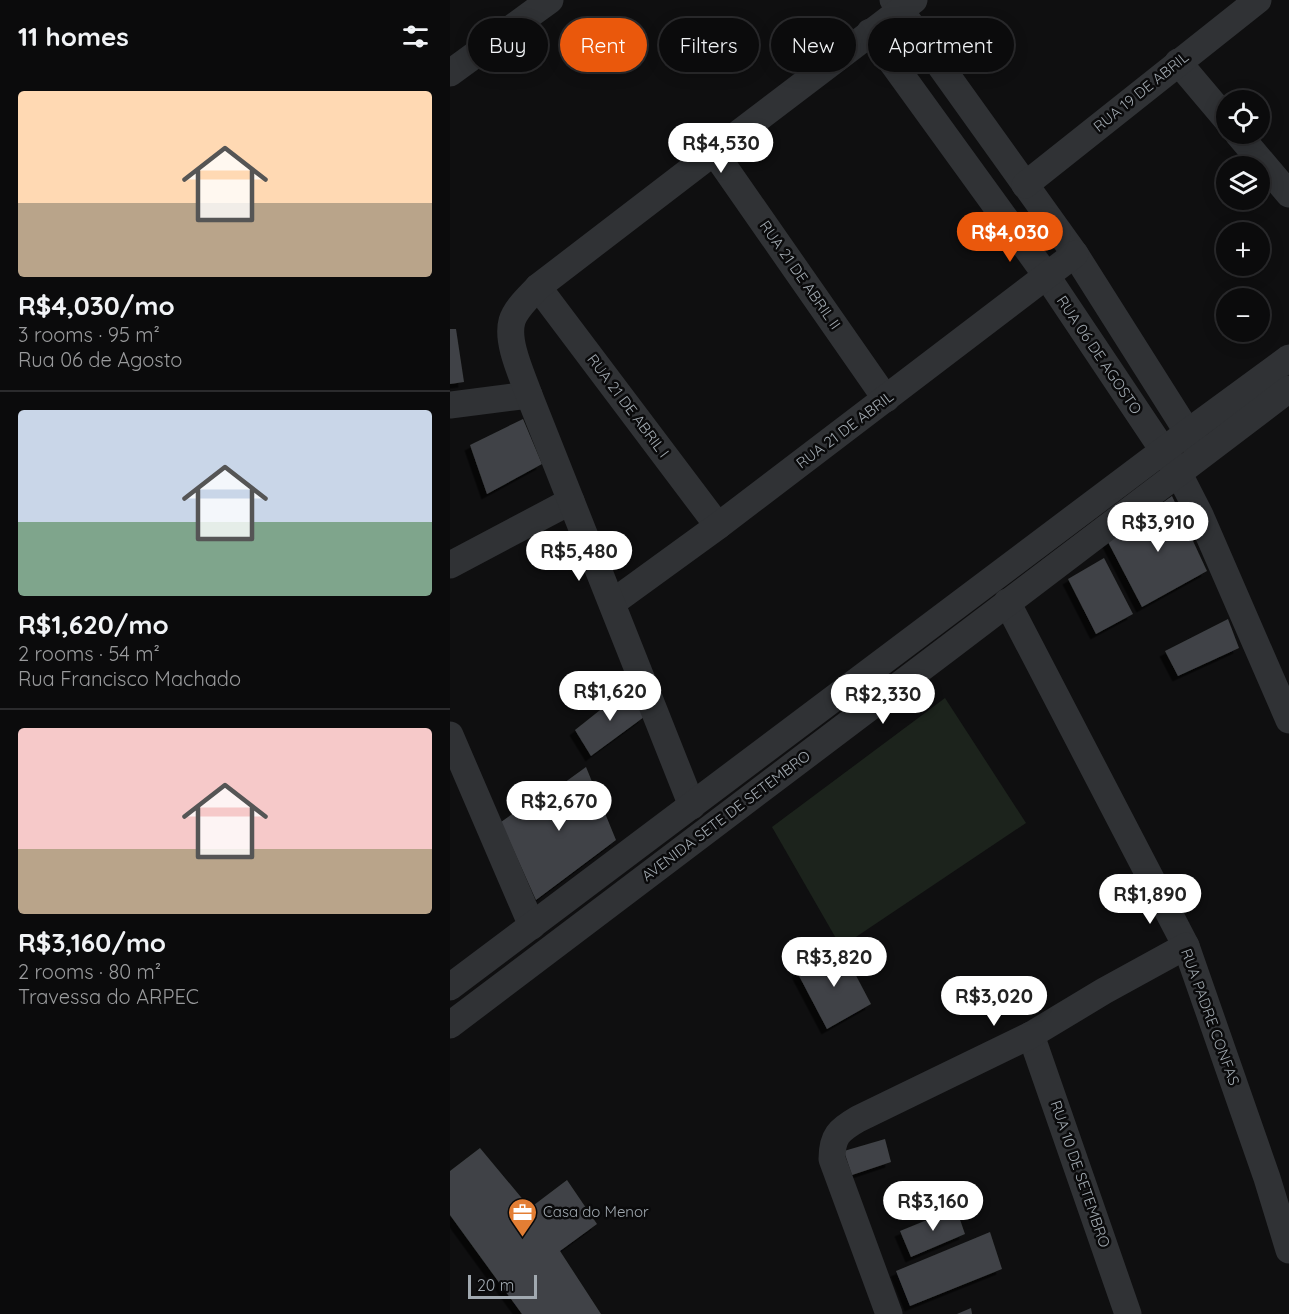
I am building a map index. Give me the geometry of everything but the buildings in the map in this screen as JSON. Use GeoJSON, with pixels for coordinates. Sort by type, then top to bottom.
{"type":"FeatureCollection","features":[{"type":"Feature","properties":{"kind":"street"},"geometry":{"type":"LineString","coordinates":[[450,73],[550,0]]}},
{"type":"Feature","properties":{"kind":"street","name":"RUA 19 DE ABRIL"},"geometry":{"type":"LineString","coordinates":[[1025,185],[1258,0]]}},
{"type":"Feature","properties":{"kind":"street"},"geometry":{"type":"LineString","coordinates":[[885,18],[902,3],[1025,185],[1075,254],[1203,455]]}},
{"type":"Feature","properties":{"kind":"street"},"geometry":{"type":"LineString","coordinates":[[692,806],[529,395],[511,342],[512,321],[522,304],[538,287],[868,34]]}},
{"type":"Feature","properties":{"kind":"street"},"geometry":{"type":"LineString","coordinates":[[1178,62],[1216,107]]}},
{"type":"Feature","properties":{"kind":"street","name":"RUA 06 DE AGOSTO"},"geometry":{"type":"LineString","coordinates":[[899,72],[1046,275],[1179,474],[1200,515],[1289,720]]}},
{"type":"Feature","properties":{"kind":"street"},"geometry":{"type":"LineString","coordinates":[[1246,144],[1289,194]]}},
{"type":"Feature","properties":{"kind":"street","name":"RUA 21 DE ABRIL II"},"geometry":{"type":"LineString","coordinates":[[714,152],[886,399]]}},
{"type":"Feature","properties":{"kind":"street","name":"RUA 21 DE ABRIL"},"geometry":{"type":"LineString","coordinates":[[612,603],[718,526],[1075,254]]}},
{"type":"Feature","properties":{"kind":"street","name":"RUA 21 DE ABRIL I"},"geometry":{"type":"LineString","coordinates":[[538,287],[718,526]]}},
{"type":"Feature","properties":{"kind":"street","name":"AVENIDA SETE DE SETEMBRO"},"geometry":{"type":"LineString","coordinates":[[450,987],[1289,358]]}},
{"type":"Feature","properties":{"kind":"street","name":"AVENIDA SETE DE SETEMBRO"},"geometry":{"type":"LineString","coordinates":[[450,1025],[1289,389]]}},
{"type":"Feature","properties":{"kind":"street"},"geometry":{"type":"LineString","coordinates":[[450,405],[529,395]]}},
{"type":"Feature","properties":{"kind":"street"},"geometry":{"type":"LineString","coordinates":[[450,565],[571,501]]}},
{"type":"Feature","properties":{"kind":"street","name":"RUA PADRE CONFAS"},"geometry":{"type":"LineString","coordinates":[[1007,602],[1186,946],[1278,1174],[1289,1250]]}},
{"type":"Feature","properties":{"kind":"street"},"geometry":{"type":"LineString","coordinates":[[450,735],[532,926]]}},
{"type":"Feature","properties":{"kind":"street"},"geometry":{"type":"LineString","coordinates":[[889,1314],[832,1159],[832,1147],[839,1131],[858,1119],[1031,1035],[1104,991],[1186,946]]}},
{"type":"Feature","properties":{"kind":"street","name":"RUA 10 DE SETEMBRO"},"geometry":{"type":"LineString","coordinates":[[1031,1035],[1128,1314]]}},
{"type":"Feature","properties":{"kind":"shaded area"},"geometry":{"type":"Polygon","coordinates":[[[945,698],[1026,823],[841,947],[772,827],[945,698]]]}},
{"type":"Feature","properties":{"kind":"place","name":"Casa do Menor"},"geometry":{"type":"Point","coordinates":[522,1238]}}]}
